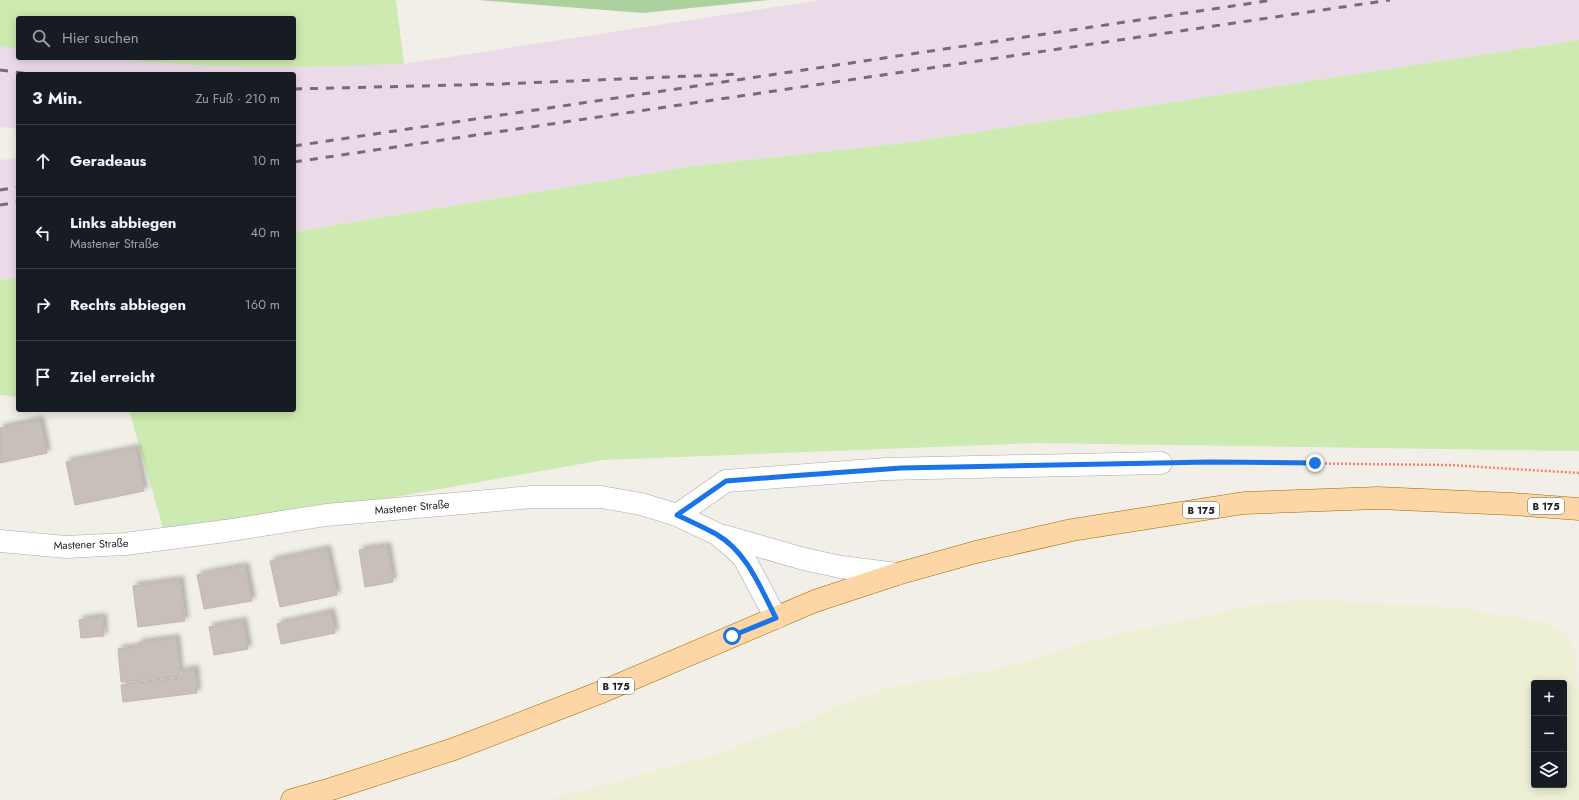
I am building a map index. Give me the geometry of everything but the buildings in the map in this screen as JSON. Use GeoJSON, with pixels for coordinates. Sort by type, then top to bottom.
{"type":"FeatureCollection","features":[{"type":"Feature","properties":{"kind":"main road","name":"B 175"},"geometry":{"type":"LineString","coordinates":[[292,800],[331,789],[454,749],[604,691],[815,601],[897,574],[976,552],[1072,530],[1244,503],[1378,498],[1512,504],[1579,509]]}},
{"type":"Feature","properties":{"kind":"street"},"geometry":{"type":"LineString","coordinates":[[677,515],[726,481],[886,469],[1161,463]]}},
{"type":"Feature","properties":{"kind":"street","name":"Mastener Straße"},"geometry":{"type":"LineString","coordinates":[[0,541],[66,547],[125,544],[225,531],[326,515],[532,497],[601,497],[641,504],[677,515],[717,534],[744,558],[776,618]]}},
{"type":"Feature","properties":{"kind":"street"},"geometry":{"type":"LineString","coordinates":[[717,534],[804,559],[841,567],[897,574]]}},
{"type":"Feature","properties":{"kind":"path"},"geometry":{"type":"LineString","coordinates":[[1161,463],[1210,462],[1450,465],[1579,473]]}},
{"type":"Feature","properties":{"kind":"shaded area"},"geometry":{"type":"Polygon","coordinates":[[[821,0],[1579,0],[1579,40],[905,143],[694,166],[296,232],[296,72],[16,72],[16,129],[0,127],[0,46],[16,49],[16,60],[117,60],[209,66],[404,64],[821,0]]]}},
{"type":"Feature","properties":{"kind":"shaded area"},"geometry":{"type":"Polygon","coordinates":[[[16,158],[16,277],[0,280],[0,160],[16,158]]]}},
{"type":"Feature","properties":{"kind":"green space"},"geometry":{"type":"Polygon","coordinates":[[[0,0],[396,0],[404,64],[307,67],[209,66],[117,60],[296,60],[296,16],[16,16],[16,49],[0,46],[0,0]]]}},
{"type":"Feature","properties":{"kind":"green space"},"geometry":{"type":"Polygon","coordinates":[[[477,0],[769,0],[643,13],[477,0]]]}},
{"type":"Feature","properties":{"kind":"green space"},"geometry":{"type":"Polygon","coordinates":[[[1579,40],[1579,451],[1034,443],[603,460],[166,538],[130,412],[296,412],[296,232],[694,166],[905,143],[1579,40]]]}},
{"type":"Feature","properties":{"kind":"green space"},"geometry":{"type":"Polygon","coordinates":[[[16,277],[16,397],[0,395],[0,280],[16,277]]]}},
{"type":"Feature","properties":{"kind":"green space"},"geometry":{"type":"Polygon","coordinates":[[[1314,600],[1453,607],[1548,623],[1565,633],[1575,650],[1579,691],[1579,800],[548,800],[725,752],[743,743],[800,725],[834,707],[889,687],[998,669],[1107,637],[1265,603],[1314,600]]]}},
{"type":"Feature","properties":{"kind":"railway"},"geometry":{"type":"LineString","coordinates":[[296,146],[1273,0]]}},
{"type":"Feature","properties":{"kind":"railway"},"geometry":{"type":"LineString","coordinates":[[296,162],[1390,0]]}},
{"type":"Feature","properties":{"kind":"railway"},"geometry":{"type":"LineString","coordinates":[[0,70],[16,72]]}},
{"type":"Feature","properties":{"kind":"railway"},"geometry":{"type":"LineString","coordinates":[[296,89],[500,84],[741,74]]}},
{"type":"Feature","properties":{"kind":"railway"},"geometry":{"type":"LineString","coordinates":[[0,190],[16,187]]}},
{"type":"Feature","properties":{"kind":"railway"},"geometry":{"type":"LineString","coordinates":[[0,205],[16,202]]}},
{"type":"Feature","properties":{"kind":"route"},"geometry":{"type":"LineString","coordinates":[[732,636],[776,618],[744,558],[717,534],[677,515],[726,481],[886,469],[1210,462],[1315,463]]}}]}
